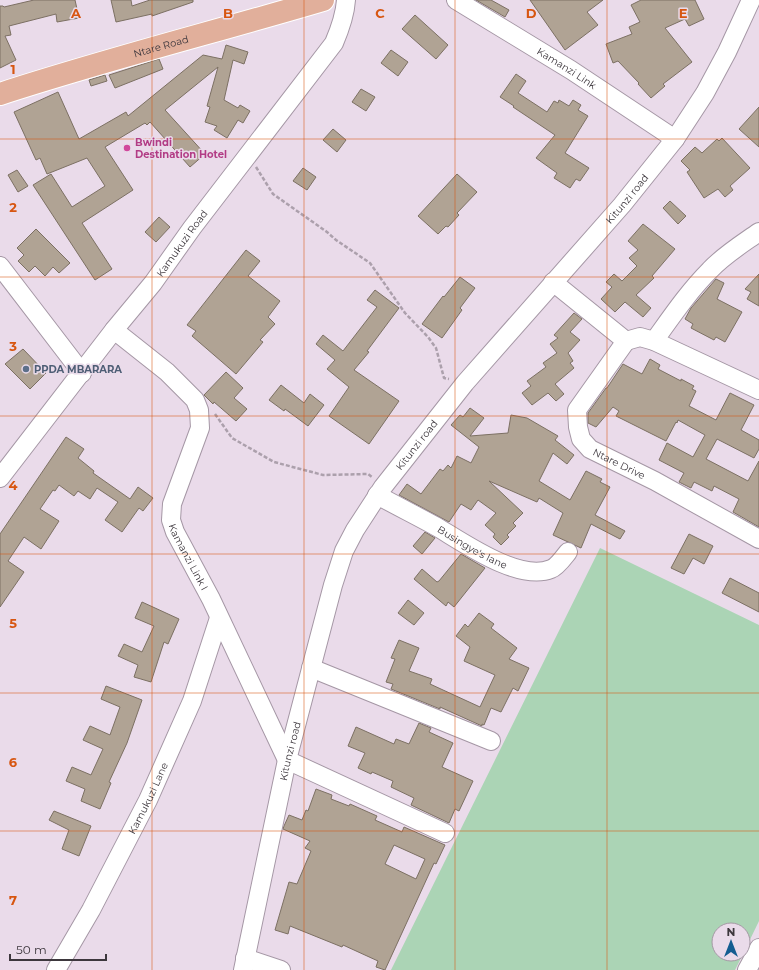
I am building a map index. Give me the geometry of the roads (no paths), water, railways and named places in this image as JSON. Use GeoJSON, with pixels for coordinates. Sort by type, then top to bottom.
{"type":"FeatureCollection","features":[{"type":"Feature","properties":{"kind":"main road","name":"Ntare Road"},"geometry":{"type":"LineString","coordinates":[[0,94],[110,60],[230,28],[323,0]]}},
{"type":"Feature","properties":{"kind":"street","name":"Kamukuzi Road"},"geometry":{"type":"LineString","coordinates":[[0,478],[114,330],[153,283],[192,228],[334,43],[342,23],[346,0]]}},
{"type":"Feature","properties":{"kind":"street","name":"Kamanzi Link"},"geometry":{"type":"LineString","coordinates":[[456,0],[571,70],[675,139]]}},
{"type":"Feature","properties":{"kind":"street","name":"Kitunzi road"},"geometry":{"type":"LineString","coordinates":[[244,964],[287,760],[333,585],[344,551],[355,530],[380,491],[464,383],[622,205],[675,139],[705,93],[727,52],[751,0]]}},
{"type":"Feature","properties":{"kind":"street"},"geometry":{"type":"LineString","coordinates":[[654,341],[687,296],[710,270],[759,232]]}},
{"type":"Feature","properties":{"kind":"street"},"geometry":{"type":"LineString","coordinates":[[0,266],[82,373]]}},
{"type":"Feature","properties":{"kind":"street"},"geometry":{"type":"LineString","coordinates":[[553,282],[626,341],[640,337],[654,341],[759,390]]}},
{"type":"Feature","properties":{"kind":"street","name":"Kamanzi Link I"},"geometry":{"type":"LineString","coordinates":[[114,330],[167,372],[195,400],[199,410],[200,428],[172,504],[171,520],[175,532],[220,618],[287,760]]}},
{"type":"Feature","properties":{"kind":"street","name":"Ntare Drive"},"geometry":{"type":"LineString","coordinates":[[626,341],[577,410],[578,427],[581,439],[590,449],[655,480],[759,539]]}},
{"type":"Feature","properties":{"kind":"street","name":"Busingye's lane"},"geometry":{"type":"LineString","coordinates":[[380,491],[435,526],[489,557],[514,568],[538,572],[552,569],[568,552]]}},
{"type":"Feature","properties":{"kind":"street","name":"Kamukuzi Lane"},"geometry":{"type":"LineString","coordinates":[[56,970],[91,910],[151,793],[192,701],[220,618]]}},
{"type":"Feature","properties":{"kind":"street"},"geometry":{"type":"LineString","coordinates":[[311,668],[491,741]]}},
{"type":"Feature","properties":{"kind":"street"},"geometry":{"type":"LineString","coordinates":[[287,760],[445,833]]}},
{"type":"Feature","properties":{"kind":"street"},"geometry":{"type":"LineString","coordinates":[[747,970],[759,948]]}},
{"type":"Feature","properties":{"kind":"street"},"geometry":{"type":"LineString","coordinates":[[244,964],[281,970]]}},
{"type":"Feature","properties":{"kind":"place","name":"Bwindi Destination Hotel"},"geometry":{"type":"Point","coordinates":[127,148]}},
{"type":"Feature","properties":{"kind":"place","name":"PPDA MBARARA"},"geometry":{"type":"Point","coordinates":[26,369]}}]}
